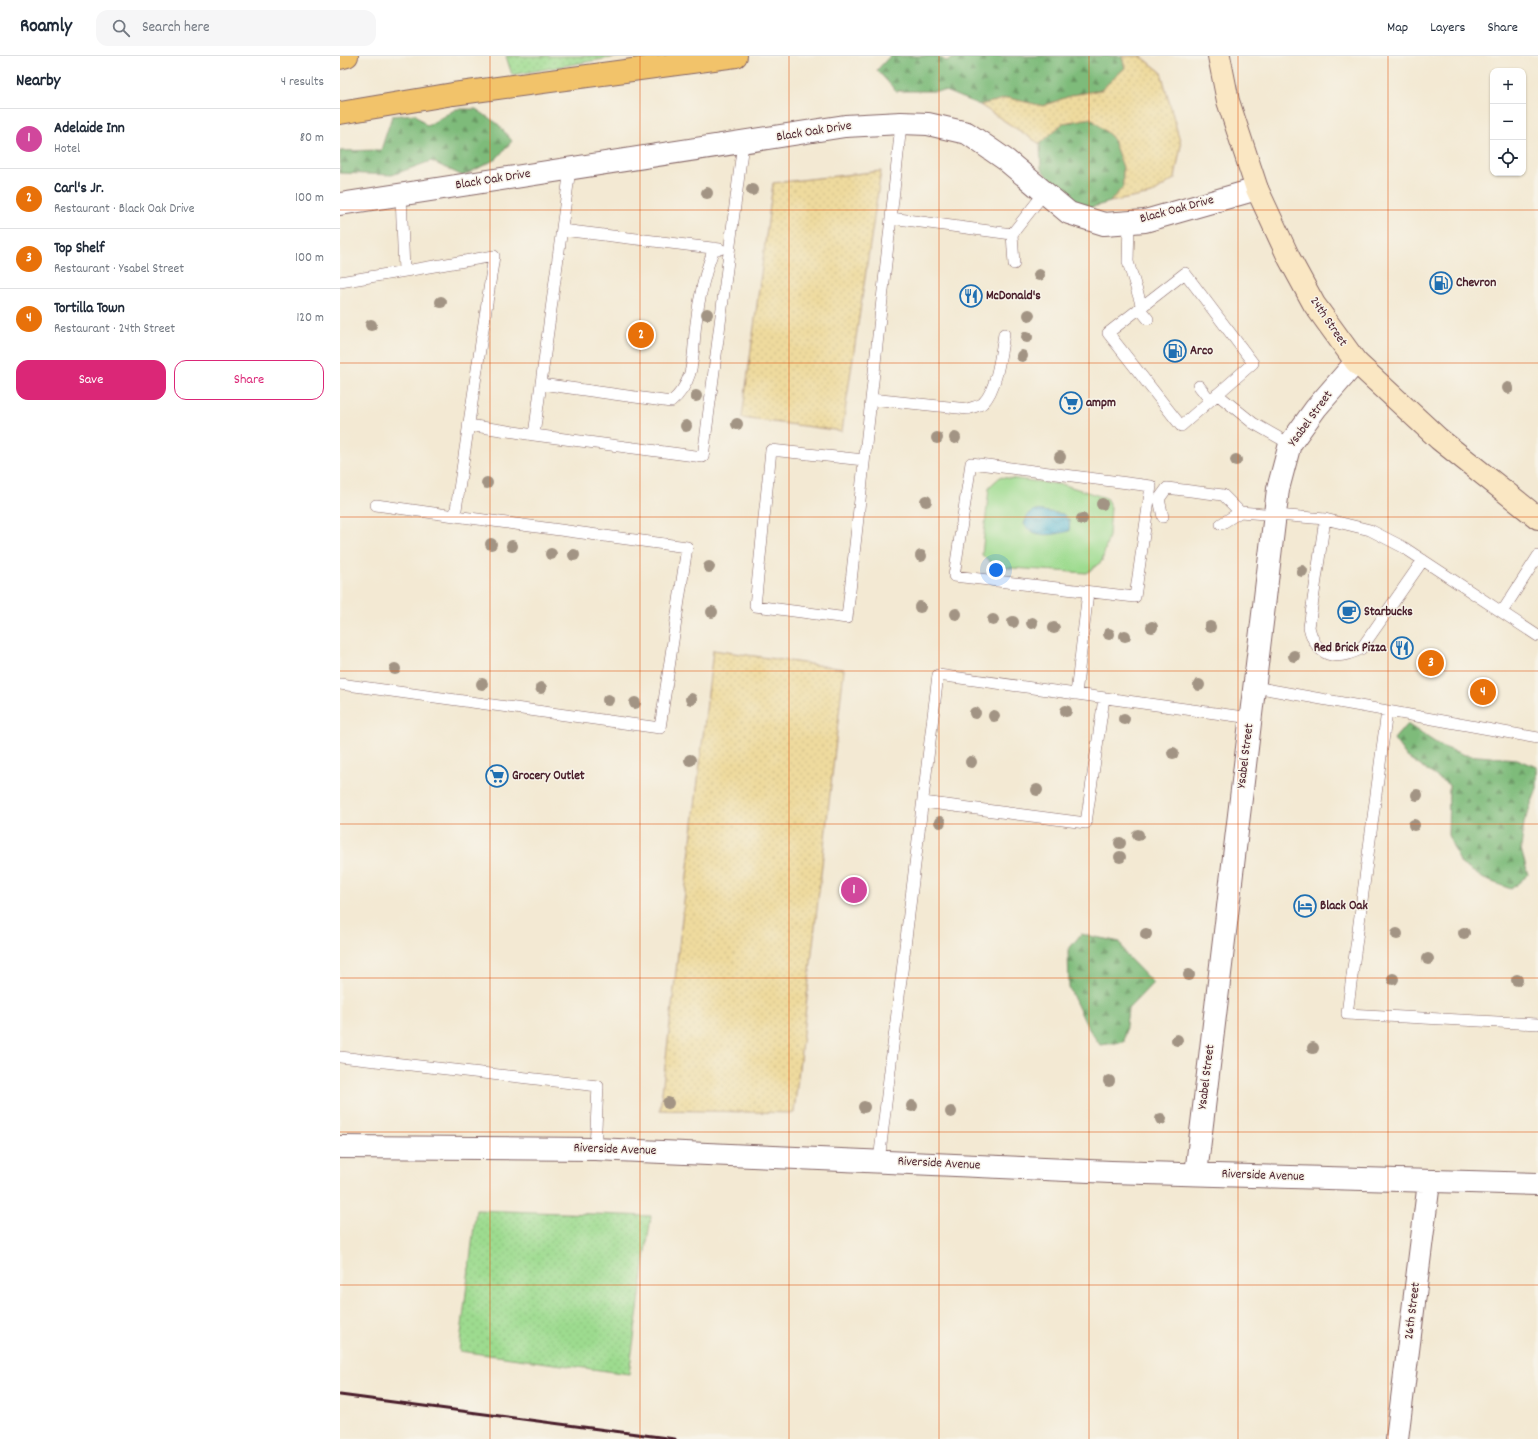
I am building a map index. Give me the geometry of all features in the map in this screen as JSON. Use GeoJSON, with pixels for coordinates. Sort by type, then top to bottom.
{"type":"FeatureCollection","features":[{"type":"Feature","properties":{"kind":"highway"},"geometry":{"type":"LineString","coordinates":[[340,58],[347,56]]}},
{"type":"Feature","properties":{"kind":"highway"},"geometry":{"type":"LineString","coordinates":[[340,113],[453,94],[736,56]]}},
{"type":"Feature","properties":{"kind":"main road","name":"24th Street"},"geometry":{"type":"LineString","coordinates":[[1219,56],[1228,101],[1257,189],[1289,258],[1314,304],[1356,362],[1439,439],[1538,518]]}},
{"type":"Feature","properties":{"kind":"street","name":"Black Oak Drive"},"geometry":{"type":"LineString","coordinates":[[340,204],[743,143],[845,126],[901,123],[928,124],[967,133],[1006,160],[1069,213],[1104,224],[1145,221],[1257,189]]}},
{"type":"Feature","properties":{"kind":"street","name":"Ysabel Street"},"geometry":{"type":"LineString","coordinates":[[1196,1174],[1278,489],[1290,444],[1316,408],[1356,362]]}},
{"type":"Feature","properties":{"kind":"street","name":"Riverside Avenue"},"geometry":{"type":"LineString","coordinates":[[340,1147],[595,1149],[1111,1172],[1538,1184]]}},
{"type":"Feature","properties":{"kind":"street","name":"26th Street"},"geometry":{"type":"LineString","coordinates":[[1397,1439],[1429,1182]]}},
{"type":"Feature","properties":{"kind":"lane"},"geometry":{"type":"LineString","coordinates":[[864,460],[771,450],[755,606],[847,618],[901,123]]}},
{"type":"Feature","properties":{"kind":"lane"},"geometry":{"type":"LineString","coordinates":[[468,425],[704,457],[743,143]]}},
{"type":"Feature","properties":{"kind":"lane"},"geometry":{"type":"LineString","coordinates":[[534,435],[570,168]]}},
{"type":"Feature","properties":{"kind":"lane"},"geometry":{"type":"LineString","coordinates":[[1014,264],[1012,234],[1045,192]]}},
{"type":"Feature","properties":{"kind":"lane"},"geometry":{"type":"LineString","coordinates":[[401,195],[404,271]]}},
{"type":"Feature","properties":{"kind":"lane"},"geometry":{"type":"LineString","coordinates":[[891,218],[1012,234]]}},
{"type":"Feature","properties":{"kind":"lane"},"geometry":{"type":"LineString","coordinates":[[1129,222],[1128,262],[1141,307],[1148,319]]}},
{"type":"Feature","properties":{"kind":"lane"},"geometry":{"type":"LineString","coordinates":[[562,230],[729,251]]}},
{"type":"Feature","properties":{"kind":"lane"},"geometry":{"type":"LineString","coordinates":[[541,384],[671,402],[685,387],[691,374],[700,302],[707,267],[714,248]]}},
{"type":"Feature","properties":{"kind":"lane"},"geometry":{"type":"LineString","coordinates":[[340,282],[494,256],[455,516]]}},
{"type":"Feature","properties":{"kind":"lane"},"geometry":{"type":"LineString","coordinates":[[1185,273],[1253,363],[1181,426],[1108,333],[1141,307],[1185,273]]}},
{"type":"Feature","properties":{"kind":"lane"},"geometry":{"type":"LineString","coordinates":[[871,398],[968,409],[983,403],[997,374],[1004,334]]}},
{"type":"Feature","properties":{"kind":"lane"},"geometry":{"type":"LineString","coordinates":[[1199,386],[1253,423],[1290,444]]}},
{"type":"Feature","properties":{"kind":"lane"},"geometry":{"type":"LineString","coordinates":[[1163,517],[1154,498],[1151,486],[971,463],[954,576],[1135,597],[1154,498],[1167,488],[1223,495],[1240,512],[1325,520],[1370,530],[1403,547],[1538,636]]}},
{"type":"Feature","properties":{"kind":"lane"},"geometry":{"type":"LineString","coordinates":[[340,684],[660,728],[687,547],[376,505]]}},
{"type":"Feature","properties":{"kind":"lane"},"geometry":{"type":"LineString","coordinates":[[1221,524],[1240,512]]}},
{"type":"Feature","properties":{"kind":"lane"},"geometry":{"type":"LineString","coordinates":[[1325,520],[1309,627],[1312,638],[1318,648],[1327,654],[1338,657],[1351,654],[1361,649],[1423,560]]}},
{"type":"Feature","properties":{"kind":"lane"},"geometry":{"type":"LineString","coordinates":[[1502,612],[1538,556]]}},
{"type":"Feature","properties":{"kind":"lane"},"geometry":{"type":"LineString","coordinates":[[1076,694],[1088,592]]}},
{"type":"Feature","properties":{"kind":"lane"},"geometry":{"type":"LineString","coordinates":[[879,1161],[938,675],[1251,718]]}},
{"type":"Feature","properties":{"kind":"lane"},"geometry":{"type":"LineString","coordinates":[[1255,687],[1538,738]]}},
{"type":"Feature","properties":{"kind":"lane"},"geometry":{"type":"LineString","coordinates":[[923,802],[1086,823],[1104,698]]}},
{"type":"Feature","properties":{"kind":"lane"},"geometry":{"type":"LineString","coordinates":[[1387,711],[1347,1014],[1538,1024]]}},
{"type":"Feature","properties":{"kind":"lane"},"geometry":{"type":"LineString","coordinates":[[340,1057],[598,1086],[595,1149]]}},
{"type":"Feature","properties":{"kind":"green space"},"geometry":{"type":"Polygon","coordinates":[[[506,56],[621,56],[512,75],[506,56]]]}},
{"type":"Feature","properties":{"kind":"green space"},"geometry":{"type":"Polygon","coordinates":[[[890,56],[937,56],[946,61],[965,57],[986,59],[989,56],[1122,56],[1125,68],[1101,90],[1073,95],[1043,106],[1008,98],[980,105],[945,91],[896,91],[877,70],[890,56]]]}},
{"type":"Feature","properties":{"kind":"green space"},"geometry":{"type":"Polygon","coordinates":[[[456,109],[476,109],[498,124],[512,141],[496,159],[463,176],[431,161],[392,175],[340,173],[340,151],[381,150],[392,116],[415,114],[427,126],[456,109]]]}},
{"type":"Feature","properties":{"kind":"green space"},"geometry":{"type":"Polygon","coordinates":[[[1091,118],[1112,137],[1123,167],[1123,187],[1110,202],[1086,209],[1070,202],[1041,169],[1040,144],[1063,123],[1091,118]]]}},
{"type":"Feature","properties":{"kind":"green space"},"geometry":{"type":"Polygon","coordinates":[[[1000,477],[1065,485],[1106,498],[1111,507],[1109,536],[1102,561],[1087,573],[997,567],[982,555],[989,487],[1000,477]]]}},
{"type":"Feature","properties":{"kind":"green space"},"geometry":{"type":"Polygon","coordinates":[[[1407,724],[1441,746],[1465,755],[1517,759],[1537,767],[1537,789],[1524,823],[1521,849],[1528,875],[1511,889],[1484,879],[1461,864],[1448,835],[1449,785],[1407,757],[1394,739],[1407,724]]]}},
{"type":"Feature","properties":{"kind":"green space"},"geometry":{"type":"Polygon","coordinates":[[[1081,934],[1120,942],[1126,955],[1153,983],[1128,1009],[1124,1042],[1100,1045],[1087,1026],[1069,988],[1068,950],[1081,934]]]}},
{"type":"Feature","properties":{"kind":"green space"},"geometry":{"type":"Polygon","coordinates":[[[476,1210],[651,1216],[629,1374],[459,1351],[476,1210]]]}},
{"type":"Feature","properties":{"kind":"sand"},"geometry":{"type":"Polygon","coordinates":[[[1122,56],[1141,56],[1161,72],[1181,145],[1175,178],[1152,194],[1110,202],[1123,187],[1123,167],[1112,137],[1091,118],[1063,123],[1040,144],[980,105],[1008,98],[1043,106],[1073,95],[1101,90],[1125,68],[1122,56]]]}},
{"type":"Feature","properties":{"kind":"sand"},"geometry":{"type":"Polygon","coordinates":[[[881,171],[842,431],[742,418],[773,183],[881,171]]]}},
{"type":"Feature","properties":{"kind":"sand"},"geometry":{"type":"Polygon","coordinates":[[[713,650],[844,669],[794,1113],[660,1110],[713,650]]]}},
{"type":"Feature","properties":{"kind":"water"},"geometry":{"type":"Polygon","coordinates":[[[1035,510],[1063,514],[1070,521],[1069,531],[1045,535],[1028,529],[1024,524],[1028,514],[1035,510]]]}},
{"type":"Feature","properties":{"kind":"railway"},"geometry":{"type":"LineString","coordinates":[[340,1395],[675,1439]]}},
{"type":"Feature","properties":{"kind":"place","name":"Chevron"},"geometry":{"type":"Point","coordinates":[1441,283]}},
{"type":"Feature","properties":{"kind":"place","name":"McDonald's"},"geometry":{"type":"Point","coordinates":[971,296]}},
{"type":"Feature","properties":{"kind":"place","name":"Carl's Jr."},"geometry":{"type":"Point","coordinates":[641,335]}},
{"type":"Feature","properties":{"kind":"place","name":"Arco"},"geometry":{"type":"Point","coordinates":[1175,351]}},
{"type":"Feature","properties":{"kind":"place","name":"ampm"},"geometry":{"type":"Point","coordinates":[1071,403]}},
{"type":"Feature","properties":{"kind":"place","name":"Starbucks"},"geometry":{"type":"Point","coordinates":[1349,612]}},
{"type":"Feature","properties":{"kind":"place","name":"Red Brick Pizza"},"geometry":{"type":"Point","coordinates":[1402,648]}},
{"type":"Feature","properties":{"kind":"place","name":"Top Shelf"},"geometry":{"type":"Point","coordinates":[1431,663]}},
{"type":"Feature","properties":{"kind":"place","name":"Tortilla Town"},"geometry":{"type":"Point","coordinates":[1483,692]}},
{"type":"Feature","properties":{"kind":"place","name":"Grocery Outlet"},"geometry":{"type":"Point","coordinates":[497,776]}},
{"type":"Feature","properties":{"kind":"place","name":"Adelaide Inn"},"geometry":{"type":"Point","coordinates":[854,890]}},
{"type":"Feature","properties":{"kind":"place","name":"Black Oak"},"geometry":{"type":"Point","coordinates":[1305,906]}}]}
